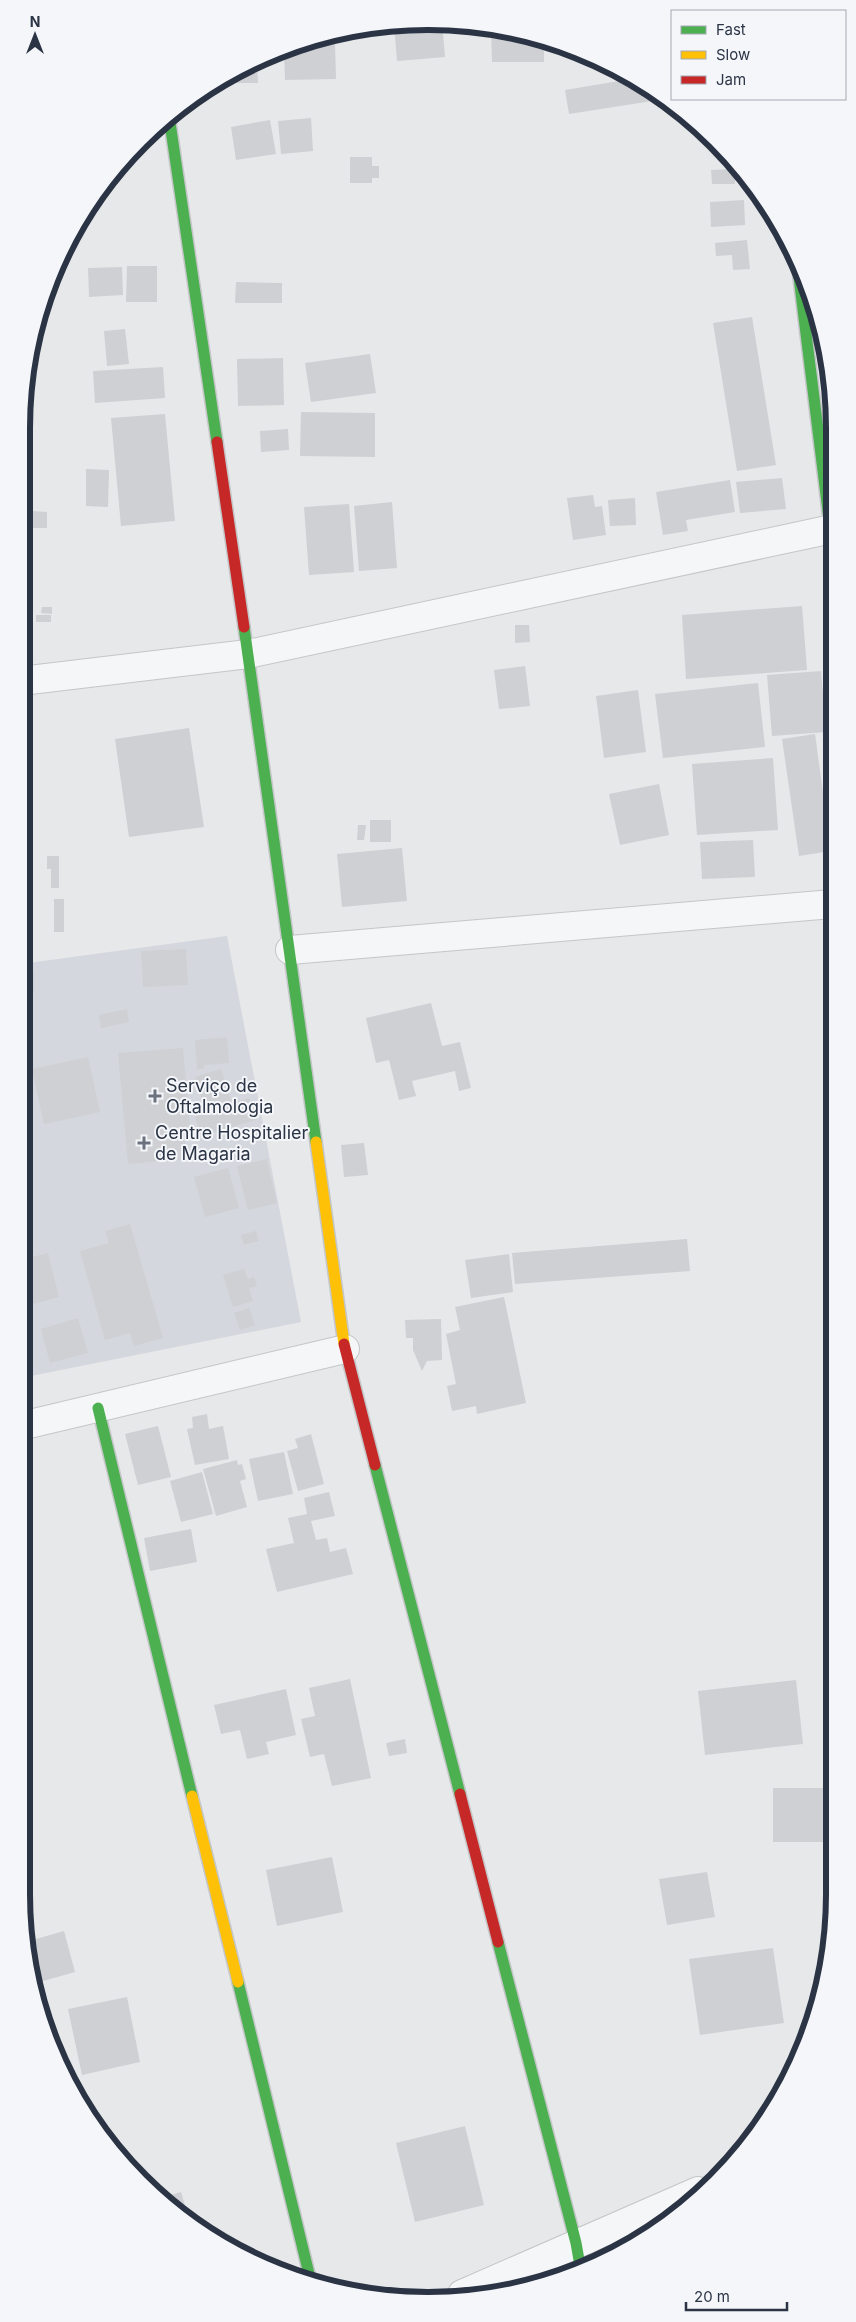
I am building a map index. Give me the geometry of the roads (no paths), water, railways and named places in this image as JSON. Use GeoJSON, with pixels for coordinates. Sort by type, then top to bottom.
{"type":"FeatureCollection","features":[{"type":"Feature","properties":{"kind":"street"},"geometry":{"type":"LineString","coordinates":[[170,125],[248,654],[345,1349],[579,2262]]}},
{"type":"Feature","properties":{"kind":"street"},"geometry":{"type":"LineString","coordinates":[[799,284],[826,495]]}},
{"type":"Feature","properties":{"kind":"street"},"geometry":{"type":"LineString","coordinates":[[30,680],[248,654],[826,535]]}},
{"type":"Feature","properties":{"kind":"street"},"geometry":{"type":"LineString","coordinates":[[290,950],[826,905]]}},
{"type":"Feature","properties":{"kind":"street"},"geometry":{"type":"LineString","coordinates":[[30,1424],[345,1349]]}},
{"type":"Feature","properties":{"kind":"street"},"geometry":{"type":"LineString","coordinates":[[98,1408],[309,2273]]}},
{"type":"Feature","properties":{"kind":"street"},"geometry":{"type":"LineString","coordinates":[[472,2290],[687,2196]]}},
{"type":"Feature","properties":{"kind":"place","name":"Serviço de Oftalmologia"},"geometry":{"type":"Point","coordinates":[155,1096]}},
{"type":"Feature","properties":{"kind":"place","name":"Centre Hospitalier de Magaria"},"geometry":{"type":"Point","coordinates":[144,1143]}}]}
